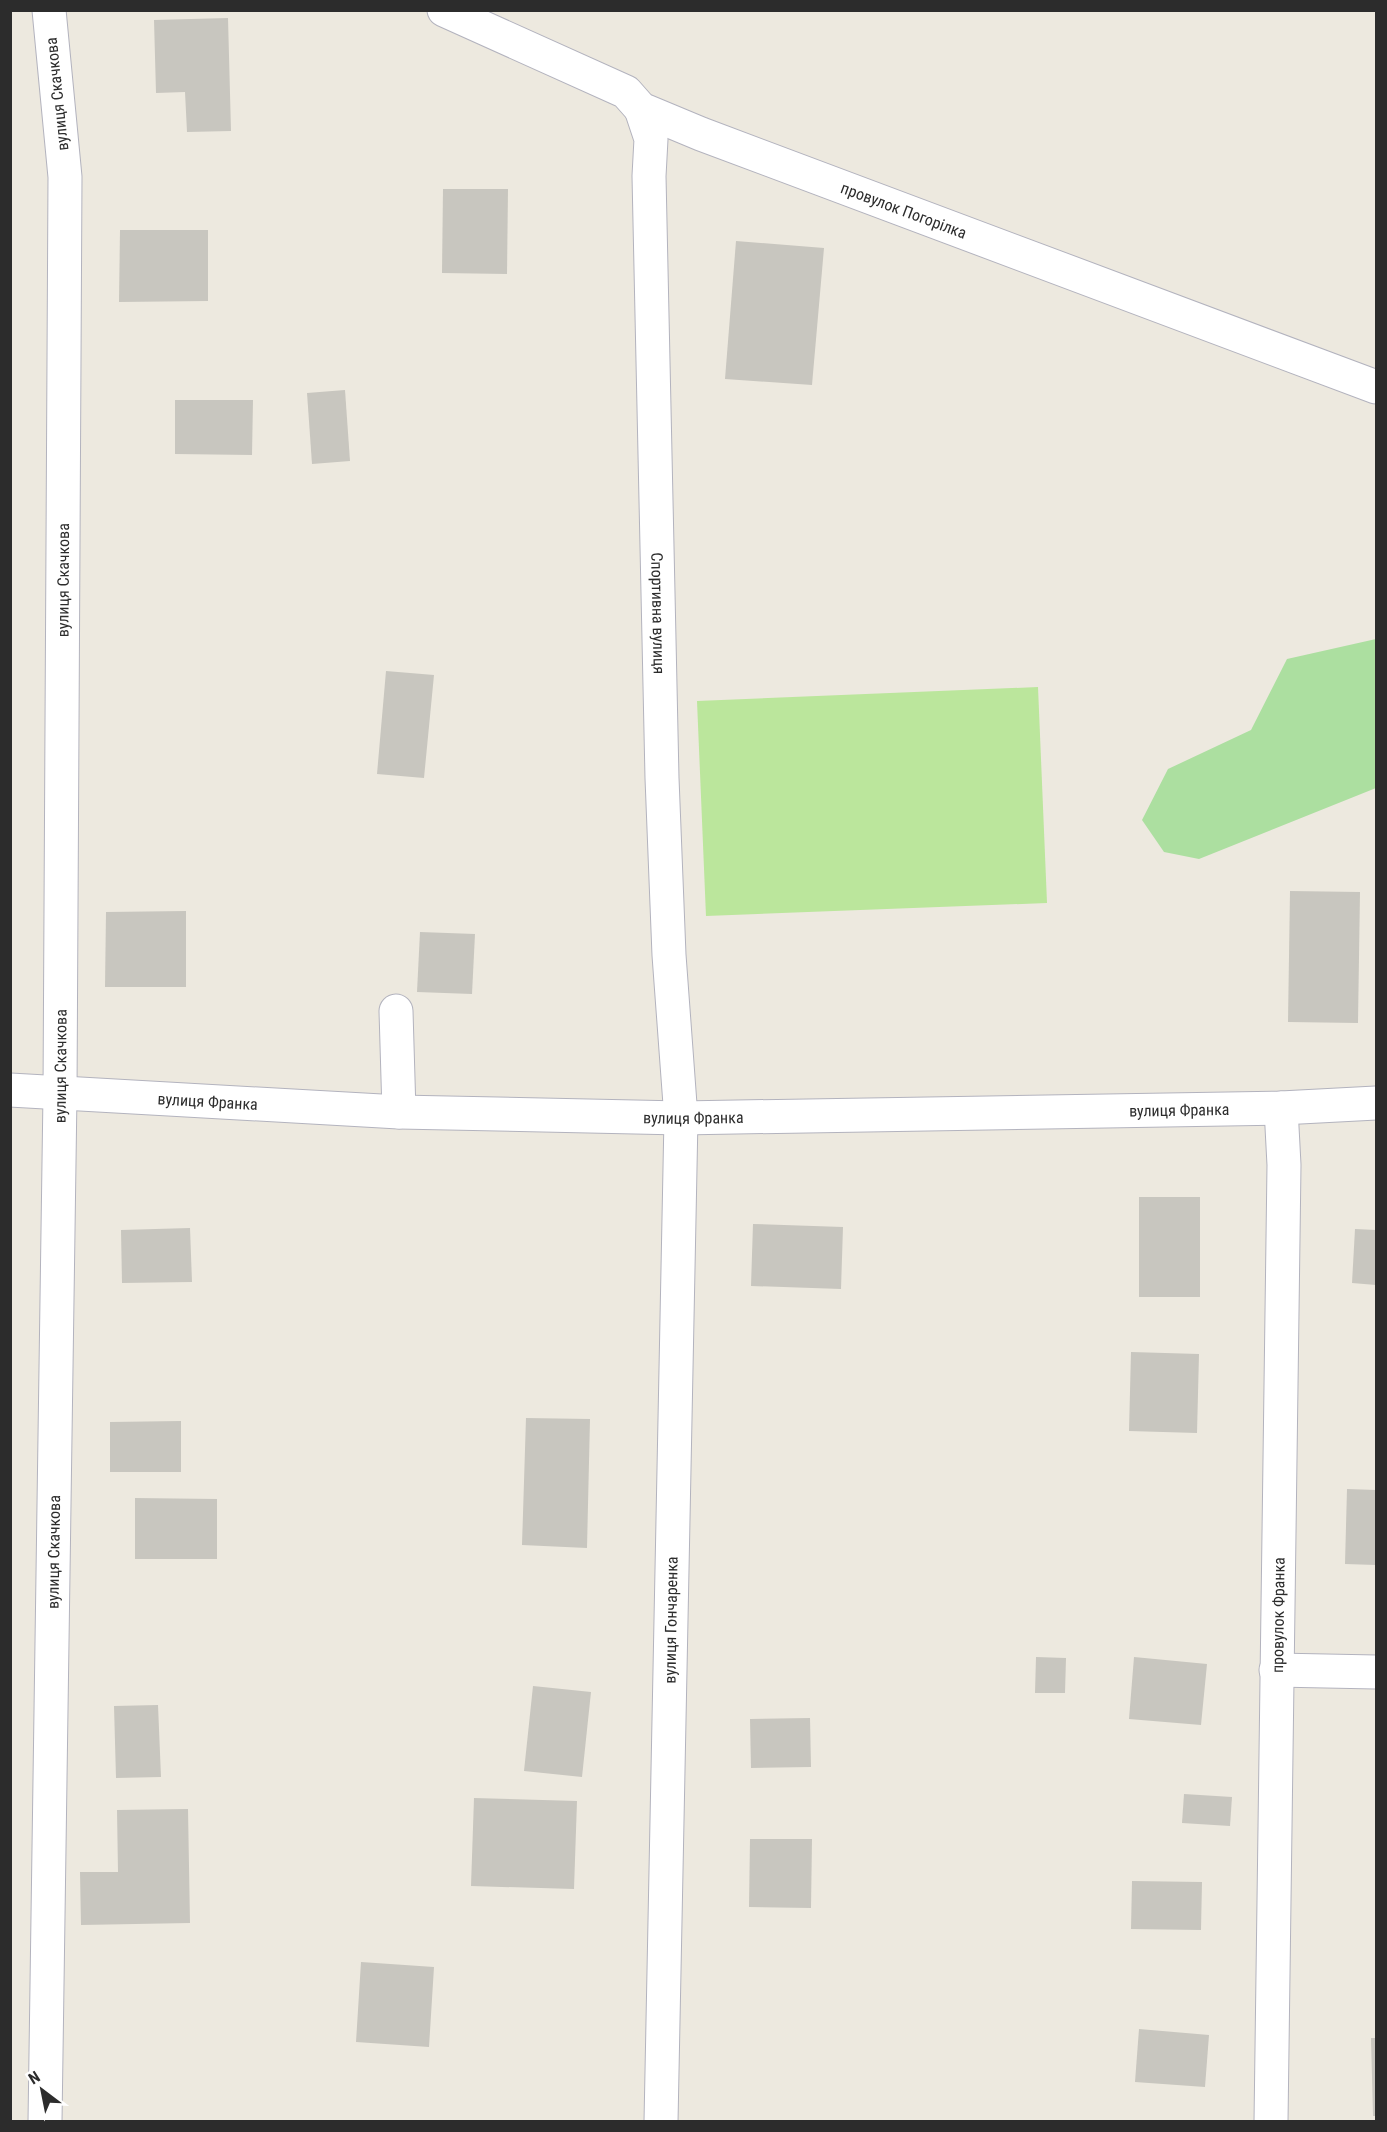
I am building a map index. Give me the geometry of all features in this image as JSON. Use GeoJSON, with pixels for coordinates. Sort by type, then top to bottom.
{"type":"FeatureCollection","features":[{"type":"Feature","properties":{"kind":"street","name":"вулиця Скачкова"},"geometry":{"type":"LineString","coordinates":[[45,2121],[60,1094],[65,177],[49,10]]}},
{"type":"Feature","properties":{"kind":"street","name":"провулок Погорілка"},"geometry":{"type":"LineString","coordinates":[[444,10],[626,92],[641,109],[701,134],[1377,387]]}},
{"type":"Feature","properties":{"kind":"street","name":"Спортивна вулиця"},"geometry":{"type":"LineString","coordinates":[[641,109],[651,139],[649,176],[663,790],[669,955],[681,1118]]}},
{"type":"Feature","properties":{"kind":"street"},"geometry":{"type":"LineString","coordinates":[[396,1011],[399,1112]]}},
{"type":"Feature","properties":{"kind":"street","name":"вулиця Франка"},"geometry":{"type":"LineString","coordinates":[[10,1090],[399,1112],[681,1118],[1281,1108],[1377,1103]]}},
{"type":"Feature","properties":{"kind":"street","name":"провулок Франка"},"geometry":{"type":"LineString","coordinates":[[1271,2121],[1284,1165],[1281,1108]]}},
{"type":"Feature","properties":{"kind":"street","name":"вулиця Гончаренка"},"geometry":{"type":"LineString","coordinates":[[661,2121],[681,1118]]}},
{"type":"Feature","properties":{"kind":"street"},"geometry":{"type":"LineString","coordinates":[[1276,1670],[1377,1672]]}},
{"type":"Feature","properties":{"kind":"green space"},"geometry":{"type":"Polygon","coordinates":[[[1376,639],[1376,788],[1199,859],[1164,852],[1142,820],[1168,769],[1251,730],[1287,659],[1376,639]]]}},
{"type":"Feature","properties":{"kind":"green space"},"geometry":{"type":"Polygon","coordinates":[[[1038,687],[1047,903],[706,916],[697,701],[1038,687]]]}},
{"type":"Feature","properties":{"kind":"building"},"geometry":{"type":"Polygon","coordinates":[[[228,18],[231,131],[187,132],[185,92],[156,93],[154,20],[228,18]]]}},
{"type":"Feature","properties":{"kind":"building"},"geometry":{"type":"Polygon","coordinates":[[[443,189],[508,189],[507,274],[442,273],[443,189]]]}},
{"type":"Feature","properties":{"kind":"building"},"geometry":{"type":"Polygon","coordinates":[[[120,230],[208,230],[208,301],[119,302],[120,230]]]}},
{"type":"Feature","properties":{"kind":"building"},"geometry":{"type":"Polygon","coordinates":[[[736,241],[824,248],[812,385],[725,379],[736,241]]]}},
{"type":"Feature","properties":{"kind":"building"},"geometry":{"type":"Polygon","coordinates":[[[345,390],[350,461],[312,464],[307,393],[345,390]]]}},
{"type":"Feature","properties":{"kind":"building"},"geometry":{"type":"Polygon","coordinates":[[[175,400],[253,400],[252,455],[175,454],[175,400]]]}},
{"type":"Feature","properties":{"kind":"building"},"geometry":{"type":"Polygon","coordinates":[[[386,671],[434,675],[424,778],[377,774],[386,671]]]}},
{"type":"Feature","properties":{"kind":"building"},"geometry":{"type":"Polygon","coordinates":[[[1290,891],[1360,892],[1358,1023],[1288,1022],[1290,891]]]}},
{"type":"Feature","properties":{"kind":"building"},"geometry":{"type":"Polygon","coordinates":[[[186,911],[186,987],[105,987],[106,912],[186,911]]]}},
{"type":"Feature","properties":{"kind":"building"},"geometry":{"type":"Polygon","coordinates":[[[420,932],[475,934],[472,994],[417,992],[420,932]]]}},
{"type":"Feature","properties":{"kind":"building"},"geometry":{"type":"Polygon","coordinates":[[[1139,1197],[1200,1197],[1200,1297],[1139,1297],[1139,1197]]]}},
{"type":"Feature","properties":{"kind":"building"},"geometry":{"type":"Polygon","coordinates":[[[753,1224],[843,1227],[841,1289],[751,1286],[753,1224]]]}},
{"type":"Feature","properties":{"kind":"building"},"geometry":{"type":"Polygon","coordinates":[[[190,1228],[192,1282],[122,1283],[121,1230],[190,1228]]]}},
{"type":"Feature","properties":{"kind":"building"},"geometry":{"type":"Polygon","coordinates":[[[1355,1229],[1376,1230],[1376,1285],[1352,1283],[1355,1229]]]}},
{"type":"Feature","properties":{"kind":"building"},"geometry":{"type":"Polygon","coordinates":[[[1131,1352],[1199,1354],[1197,1433],[1129,1431],[1131,1352]]]}},
{"type":"Feature","properties":{"kind":"building"},"geometry":{"type":"Polygon","coordinates":[[[526,1418],[590,1419],[587,1548],[522,1545],[526,1418]]]}},
{"type":"Feature","properties":{"kind":"building"},"geometry":{"type":"Polygon","coordinates":[[[181,1421],[181,1472],[110,1472],[110,1422],[181,1421]]]}},
{"type":"Feature","properties":{"kind":"building"},"geometry":{"type":"Polygon","coordinates":[[[1347,1489],[1376,1490],[1376,1565],[1345,1564],[1347,1489]]]}},
{"type":"Feature","properties":{"kind":"building"},"geometry":{"type":"Polygon","coordinates":[[[135,1498],[217,1499],[217,1559],[135,1559],[135,1498]]]}},
{"type":"Feature","properties":{"kind":"building"},"geometry":{"type":"Polygon","coordinates":[[[1036,1657],[1066,1658],[1065,1693],[1035,1693],[1036,1657]]]}},
{"type":"Feature","properties":{"kind":"building"},"geometry":{"type":"Polygon","coordinates":[[[1134,1657],[1207,1664],[1201,1725],[1129,1719],[1134,1657]]]}},
{"type":"Feature","properties":{"kind":"building"},"geometry":{"type":"Polygon","coordinates":[[[533,1686],[591,1692],[582,1777],[524,1771],[533,1686]]]}},
{"type":"Feature","properties":{"kind":"building"},"geometry":{"type":"Polygon","coordinates":[[[158,1705],[161,1777],[116,1778],[114,1706],[158,1705]]]}},
{"type":"Feature","properties":{"kind":"building"},"geometry":{"type":"Polygon","coordinates":[[[810,1718],[811,1767],[751,1768],[750,1719],[810,1718]]]}},
{"type":"Feature","properties":{"kind":"building"},"geometry":{"type":"Polygon","coordinates":[[[1184,1794],[1232,1797],[1230,1826],[1182,1823],[1184,1794]]]}},
{"type":"Feature","properties":{"kind":"building"},"geometry":{"type":"Polygon","coordinates":[[[474,1798],[577,1801],[574,1889],[471,1886],[474,1798]]]}},
{"type":"Feature","properties":{"kind":"building"},"geometry":{"type":"Polygon","coordinates":[[[188,1809],[190,1923],[81,1925],[80,1872],[118,1872],[117,1810],[188,1809]]]}},
{"type":"Feature","properties":{"kind":"building"},"geometry":{"type":"Polygon","coordinates":[[[750,1839],[812,1839],[811,1908],[749,1907],[750,1839]]]}},
{"type":"Feature","properties":{"kind":"building"},"geometry":{"type":"Polygon","coordinates":[[[1132,1881],[1202,1882],[1201,1930],[1131,1929],[1132,1881]]]}},
{"type":"Feature","properties":{"kind":"building"},"geometry":{"type":"Polygon","coordinates":[[[361,1962],[434,1967],[429,2047],[356,2042],[361,1962]]]}},
{"type":"Feature","properties":{"kind":"building"},"geometry":{"type":"Polygon","coordinates":[[[1139,2029],[1209,2035],[1205,2087],[1135,2082],[1139,2029]]]}},
{"type":"Feature","properties":{"kind":"building"},"geometry":{"type":"Polygon","coordinates":[[[1371,2038],[1376,2038],[1376,2116],[1373,2116],[1371,2038]]]}}]}
